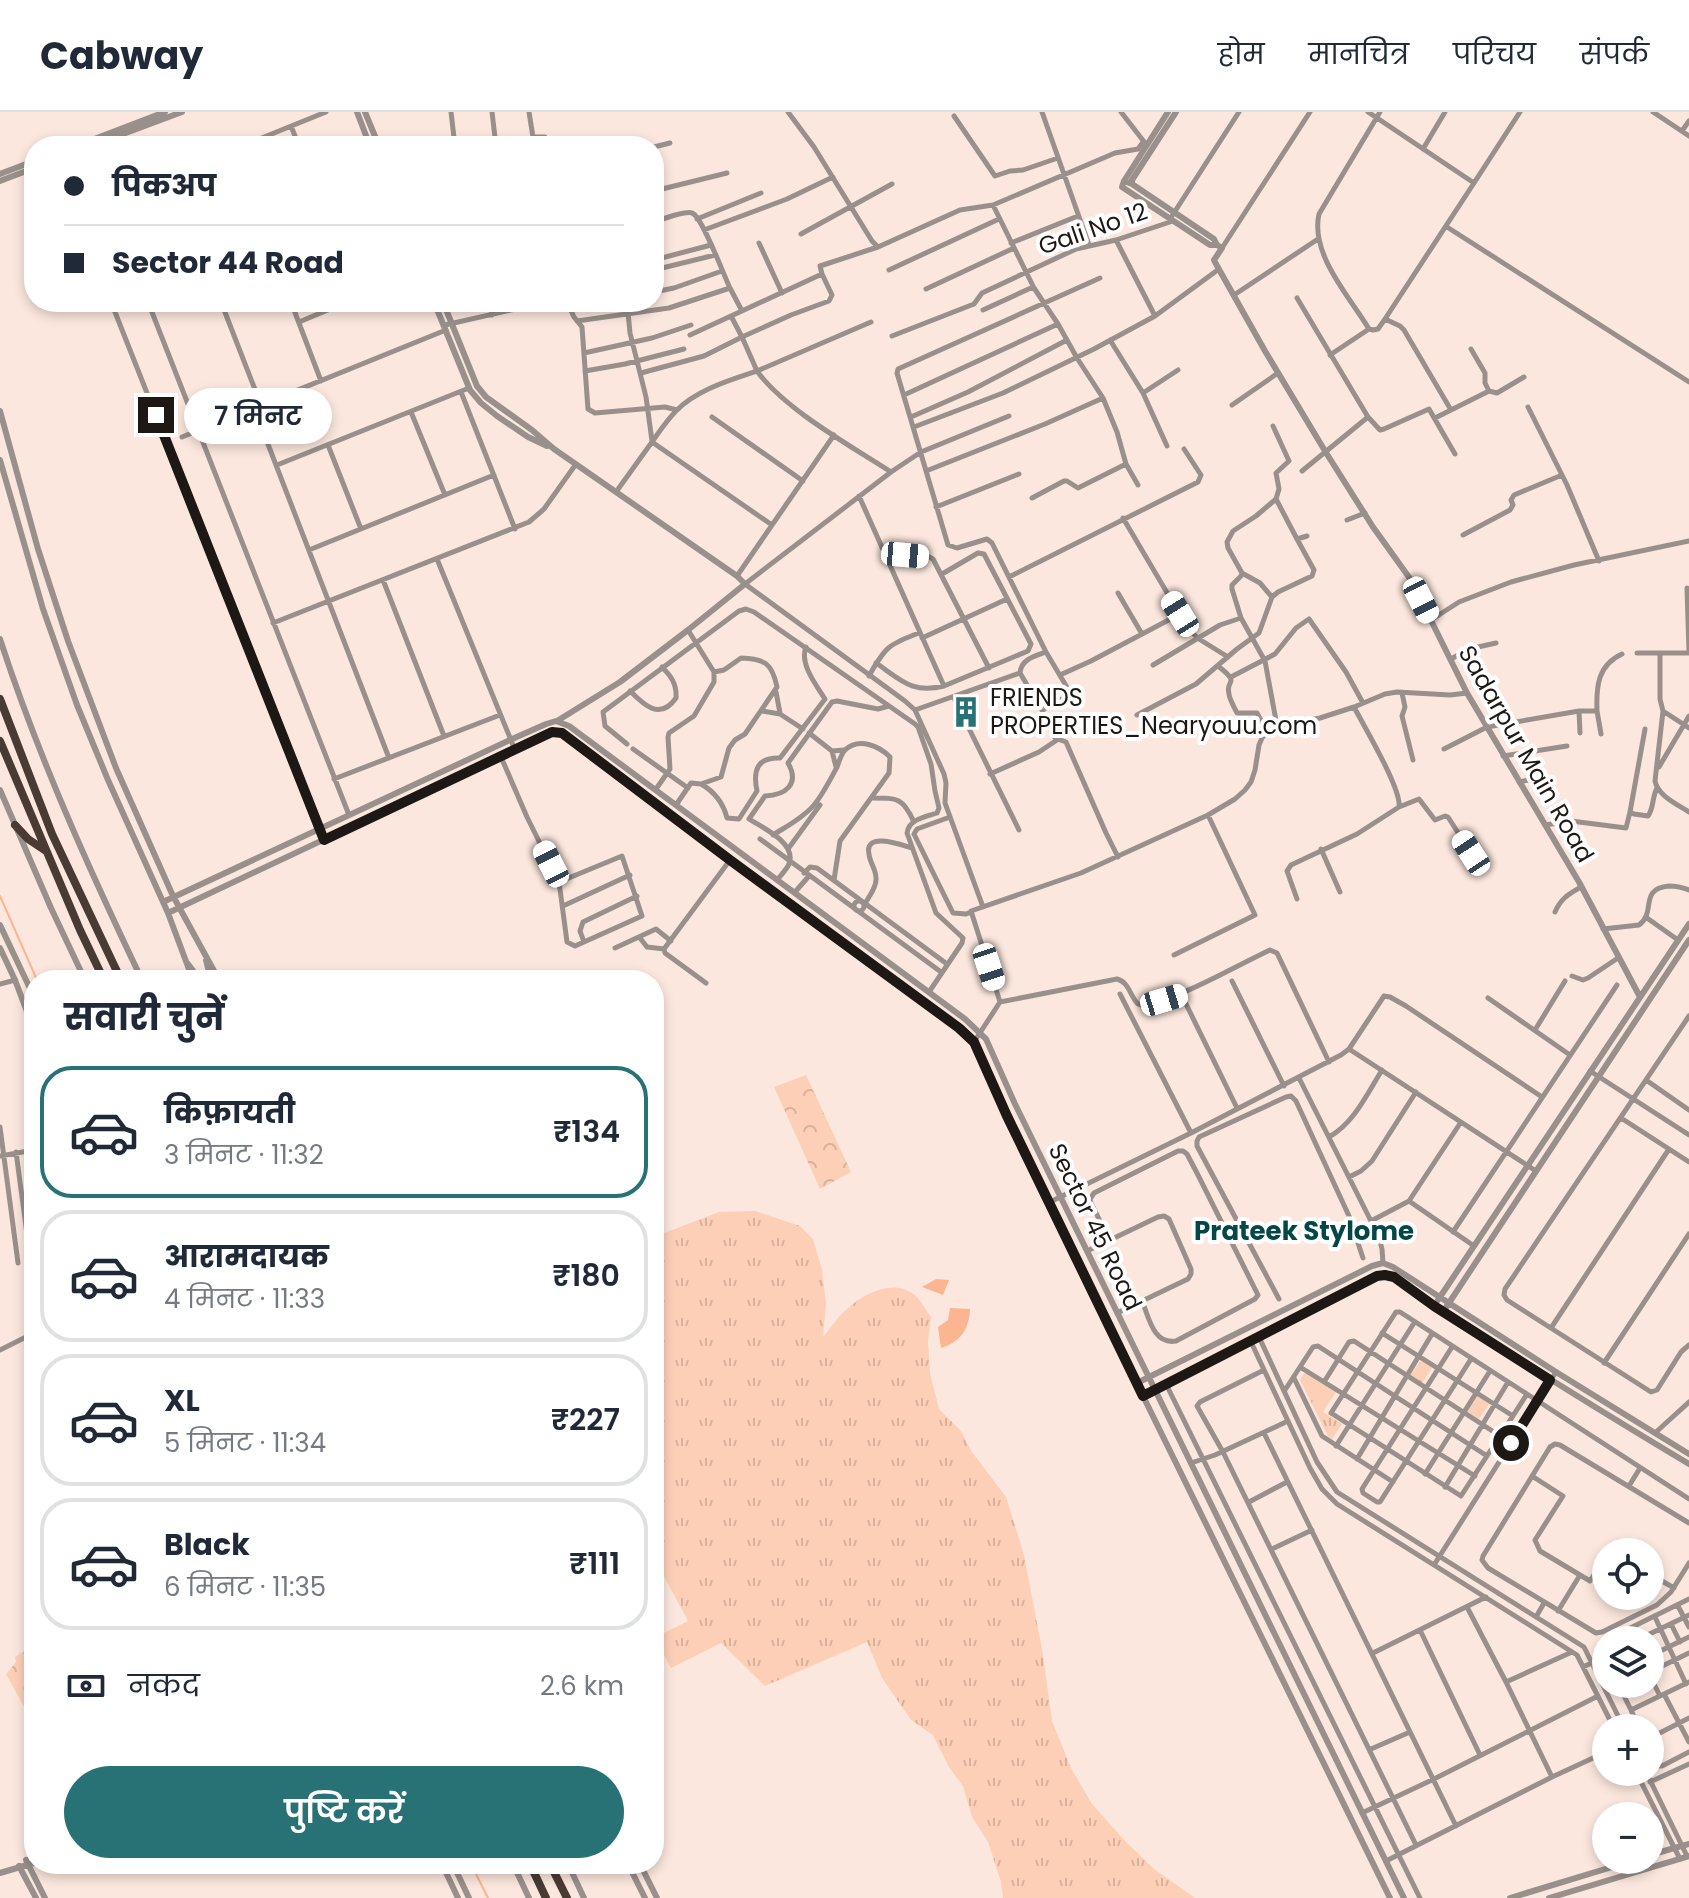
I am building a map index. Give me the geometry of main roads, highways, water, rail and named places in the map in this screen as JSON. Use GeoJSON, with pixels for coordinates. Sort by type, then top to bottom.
{"type":"FeatureCollection","features":[{"type":"Feature","properties":{"kind":"highway"},"geometry":{"type":"LineString","coordinates":[[0,699],[52,834],[116,970]]}},
{"type":"Feature","properties":{"kind":"highway"},"geometry":{"type":"LineString","coordinates":[[0,741],[99,970]]}},
{"type":"Feature","properties":{"kind":"highway"},"geometry":{"type":"LineString","coordinates":[[15,825],[46,851]]}},
{"type":"Feature","properties":{"kind":"highway"},"geometry":{"type":"LineString","coordinates":[[535,1874],[546,1898]]}},
{"type":"Feature","properties":{"kind":"highway"},"geometry":{"type":"LineString","coordinates":[[555,1874],[567,1898]]}},
{"type":"Feature","properties":{"kind":"waterway"},"geometry":{"type":"LineString","coordinates":[[0,896],[33,970]]}},
{"type":"Feature","properties":{"kind":"waterway"},"geometry":{"type":"LineString","coordinates":[[476,1874],[488,1898]]}},
{"type":"Feature","properties":{"kind":"place","name":"FRIENDS PROPERTIES_Nearyouu.com"},"geometry":{"type":"Point","coordinates":[966,712]}},
{"type":"Feature","properties":{"kind":"district","name":"Prateek Stylome"},"geometry":{"type":"Point","coordinates":[1304,1231]}}]}
